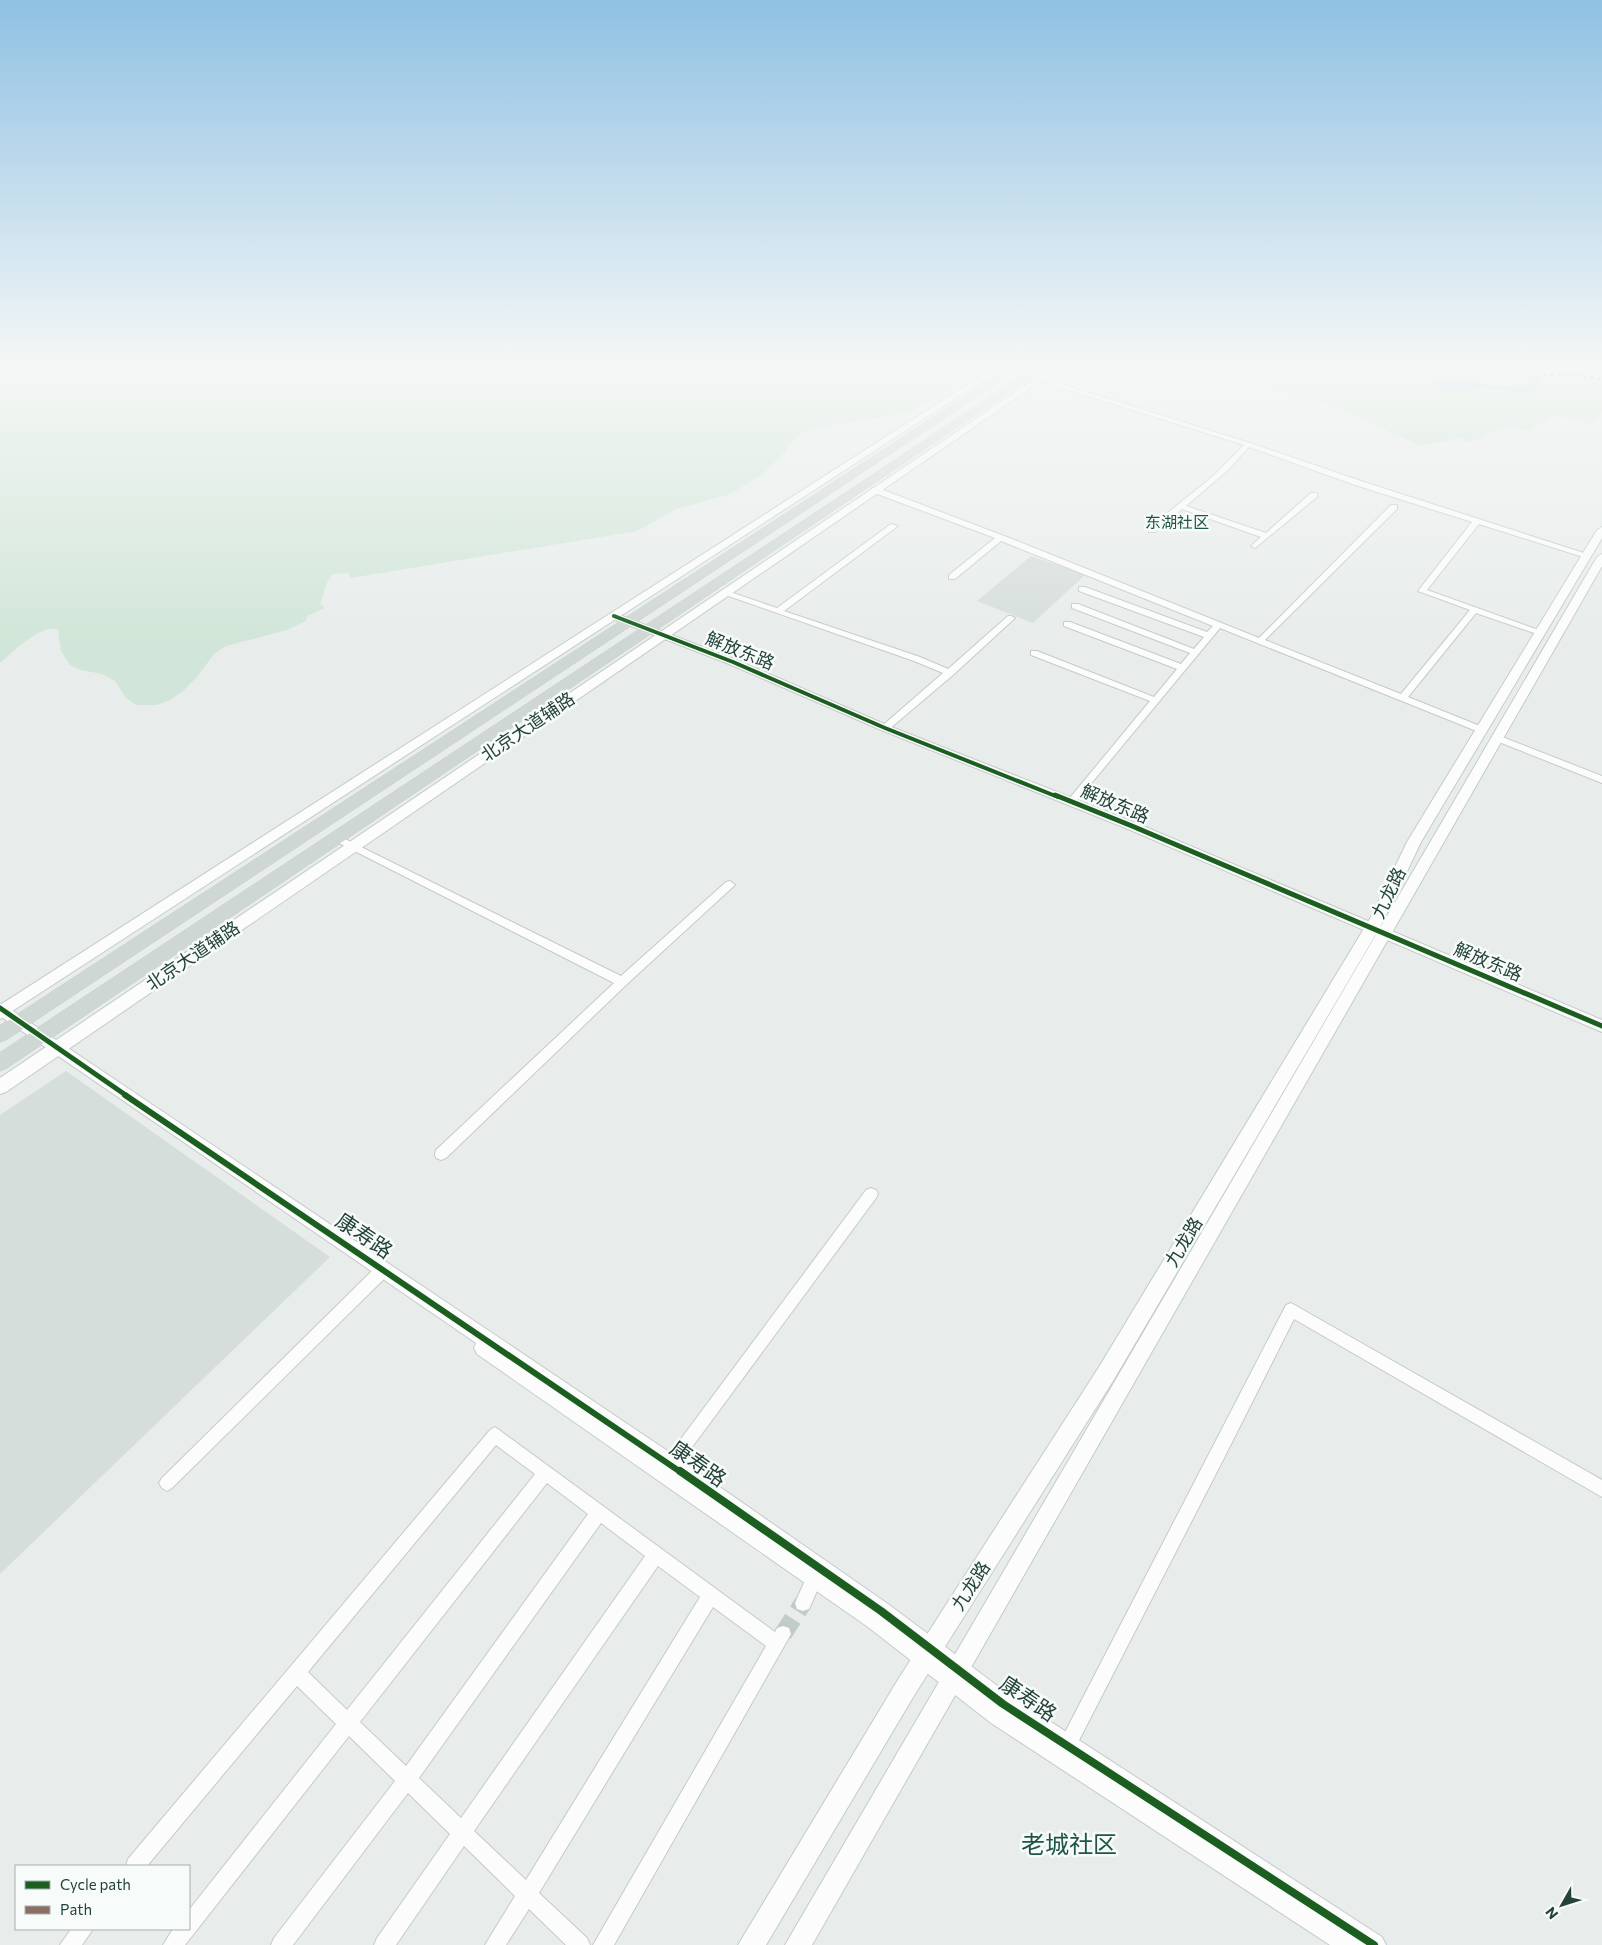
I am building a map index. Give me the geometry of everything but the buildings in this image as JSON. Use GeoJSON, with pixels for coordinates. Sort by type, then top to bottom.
{"type":"FeatureCollection","features":[{"type":"Feature","properties":{"kind":"main road"},"geometry":{"type":"LineString","coordinates":[[5,1019],[624,617],[862,459]]}},
{"type":"Feature","properties":{"kind":"main road"},"geometry":{"type":"LineString","coordinates":[[5,1019],[624,617],[872,459]]}},
{"type":"Feature","properties":{"kind":"main road"},"geometry":{"type":"LineString","coordinates":[[0,1064],[337,838],[659,631],[913,459]]}},
{"type":"Feature","properties":{"kind":"main road","name":"北京大道辅路"},"geometry":{"type":"LineString","coordinates":[[0,1087],[353,846],[659,631],[724,593],[919,459]]}},
{"type":"Feature","properties":{"kind":"main road","name":"九龙路"},"geometry":{"type":"LineString","coordinates":[[798,1945],[1380,928],[1414,842],[1602,530]]}},
{"type":"Feature","properties":{"kind":"main road","name":"九龙路"},"geometry":{"type":"LineString","coordinates":[[751,1945],[928,1654],[1106,1374],[1497,738],[1602,557]]}},
{"type":"Feature","properties":{"kind":"street"},"geometry":{"type":"LineString","coordinates":[[1152,530],[1235,459]]}},
{"type":"Feature","properties":{"kind":"street"},"geometry":{"type":"LineString","coordinates":[[1290,459],[1476,522],[1586,555]]}},
{"type":"Feature","properties":{"kind":"street"},"geometry":{"type":"LineString","coordinates":[[875,490],[1482,730]]}},
{"type":"Feature","properties":{"kind":"street"},"geometry":{"type":"LineString","coordinates":[[1255,546],[1314,495]]}},
{"type":"Feature","properties":{"kind":"street"},"geometry":{"type":"LineString","coordinates":[[1180,506],[1267,536]]}},
{"type":"Feature","properties":{"kind":"street"},"geometry":{"type":"LineString","coordinates":[[1260,641],[1394,507]]}},
{"type":"Feature","properties":{"kind":"street"},"geometry":{"type":"LineString","coordinates":[[1476,522],[1422,591],[1540,632]]}},
{"type":"Feature","properties":{"kind":"street"},"geometry":{"type":"LineString","coordinates":[[779,611],[894,526]]}},
{"type":"Feature","properties":{"kind":"street"},"geometry":{"type":"LineString","coordinates":[[952,577],[1000,538]]}},
{"type":"Feature","properties":{"kind":"street"},"geometry":{"type":"LineString","coordinates":[[1082,589],[1209,636]]}},
{"type":"Feature","properties":{"kind":"street"},"geometry":{"type":"LineString","coordinates":[[724,593],[950,673]]}},
{"type":"Feature","properties":{"kind":"street"},"geometry":{"type":"LineString","coordinates":[[1075,606],[1196,652]]}},
{"type":"Feature","properties":{"kind":"street"},"geometry":{"type":"LineString","coordinates":[[1404,698],[1474,610]]}},
{"type":"Feature","properties":{"kind":"street","name":"解放东路"},"geometry":{"type":"LineString","coordinates":[[624,617],[887,726],[1074,798],[1380,928],[1602,1026]]}},
{"type":"Feature","properties":{"kind":"street"},"geometry":{"type":"LineString","coordinates":[[887,726],[1011,618]]}},
{"type":"Feature","properties":{"kind":"street"},"geometry":{"type":"LineString","coordinates":[[1067,624],[1182,668]]}},
{"type":"Feature","properties":{"kind":"street"},"geometry":{"type":"LineString","coordinates":[[1074,798],[1218,625]]}},
{"type":"Feature","properties":{"kind":"street"},"geometry":{"type":"LineString","coordinates":[[1034,653],[1154,700]]}},
{"type":"Feature","properties":{"kind":"street"},"geometry":{"type":"LineString","coordinates":[[1497,738],[1602,780]]}},
{"type":"Feature","properties":{"kind":"street"},"geometry":{"type":"LineString","coordinates":[[337,838],[622,982]]}},
{"type":"Feature","properties":{"kind":"street"},"geometry":{"type":"LineString","coordinates":[[441,1154],[622,982],[730,885]]}},
{"type":"Feature","properties":{"kind":"street","name":"解放东路"},"geometry":{"type":"LineString","coordinates":[[1380,928],[1602,1018]]}},
{"type":"Feature","properties":{"kind":"street","name":"康寿路"},"geometry":{"type":"LineString","coordinates":[[5,1019],[668,1469],[817,1573],[954,1674],[999,1715],[1064,1750],[1374,1945]]}},
{"type":"Feature","properties":{"kind":"street"},"geometry":{"type":"LineString","coordinates":[[668,1469],[870,1194]]}},
{"type":"Feature","properties":{"kind":"street"},"geometry":{"type":"LineString","coordinates":[[168,1483],[380,1273]]}},
{"type":"Feature","properties":{"kind":"street"},"geometry":{"type":"LineString","coordinates":[[1064,1750],[1215,1461],[1291,1310],[1602,1490]]}},
{"type":"Feature","properties":{"kind":"street"},"geometry":{"type":"LineString","coordinates":[[136,1865],[495,1435],[711,1595],[780,1639],[603,1945]]}},
{"type":"Feature","properties":{"kind":"street"},"geometry":{"type":"LineString","coordinates":[[190,1923],[545,1473]]}},
{"type":"Feature","properties":{"kind":"street"},"geometry":{"type":"LineString","coordinates":[[281,1945],[407,1780],[599,1512]]}},
{"type":"Feature","properties":{"kind":"street"},"geometry":{"type":"LineString","coordinates":[[384,1945],[656,1554]]}},
{"type":"Feature","properties":{"kind":"street"},"geometry":{"type":"LineString","coordinates":[[802,1602],[817,1573]]}},
{"type":"Feature","properties":{"kind":"street"},"geometry":{"type":"LineString","coordinates":[[495,1945],[528,1895],[711,1595]]}},
{"type":"Feature","properties":{"kind":"street"},"geometry":{"type":"LineString","coordinates":[[296,1673],[580,1945]]}},
{"type":"Feature","properties":{"kind":"street","name":"康寿路"},"geometry":{"type":"LineString","coordinates":[[1064,1750],[1350,1945]]}},
{"type":"Feature","properties":{"kind":"street"},"geometry":{"type":"LineString","coordinates":[[70,1945],[82,1930]]}},
{"type":"Feature","properties":{"kind":"street"},"geometry":{"type":"LineString","coordinates":[[173,1945],[184,1930]]}},
{"type":"Feature","properties":{"kind":"shaded area"},"geometry":{"type":"Polygon","coordinates":[[[1031,556],[1085,575],[1033,623],[977,601],[1031,556]]]}},
{"type":"Feature","properties":{"kind":"shaded area"},"geometry":{"type":"Polygon","coordinates":[[[66,1071],[330,1257],[0,1574],[0,1115],[66,1071]]]}},
{"type":"Feature","properties":{"kind":"green space"},"geometry":{"type":"Polygon","coordinates":[[[0,459],[778,459],[763,473],[727,495],[676,509],[637,531],[351,578],[348,573],[332,574],[320,604],[325,608],[307,616],[306,621],[287,630],[226,646],[214,654],[197,677],[183,691],[170,700],[157,705],[136,705],[126,698],[115,681],[102,674],[81,670],[70,665],[61,651],[58,629],[43,631],[35,635],[0,663],[0,459]]]}},
{"type":"Feature","properties":{"kind":"tunnel"},"geometry":{"type":"LineString","coordinates":[[783,1634],[803,1603]]}},
{"type":"Feature","properties":{"kind":"cycle path"},"geometry":{"type":"LineString","coordinates":[[614,616],[733,662],[885,728],[1132,826],[1602,1026]]}},
{"type":"Feature","properties":{"kind":"cycle path"},"geometry":{"type":"LineString","coordinates":[[0,1008],[69,1057],[671,1465],[881,1611],[1003,1704],[1374,1945]]}},
{"type":"Feature","properties":{"kind":"district","name":"东湖社区"},"geometry":{"type":"Point","coordinates":[1177,522]}},
{"type":"Feature","properties":{"kind":"district","name":"老城社区"},"geometry":{"type":"Point","coordinates":[1069,1845]}}]}
